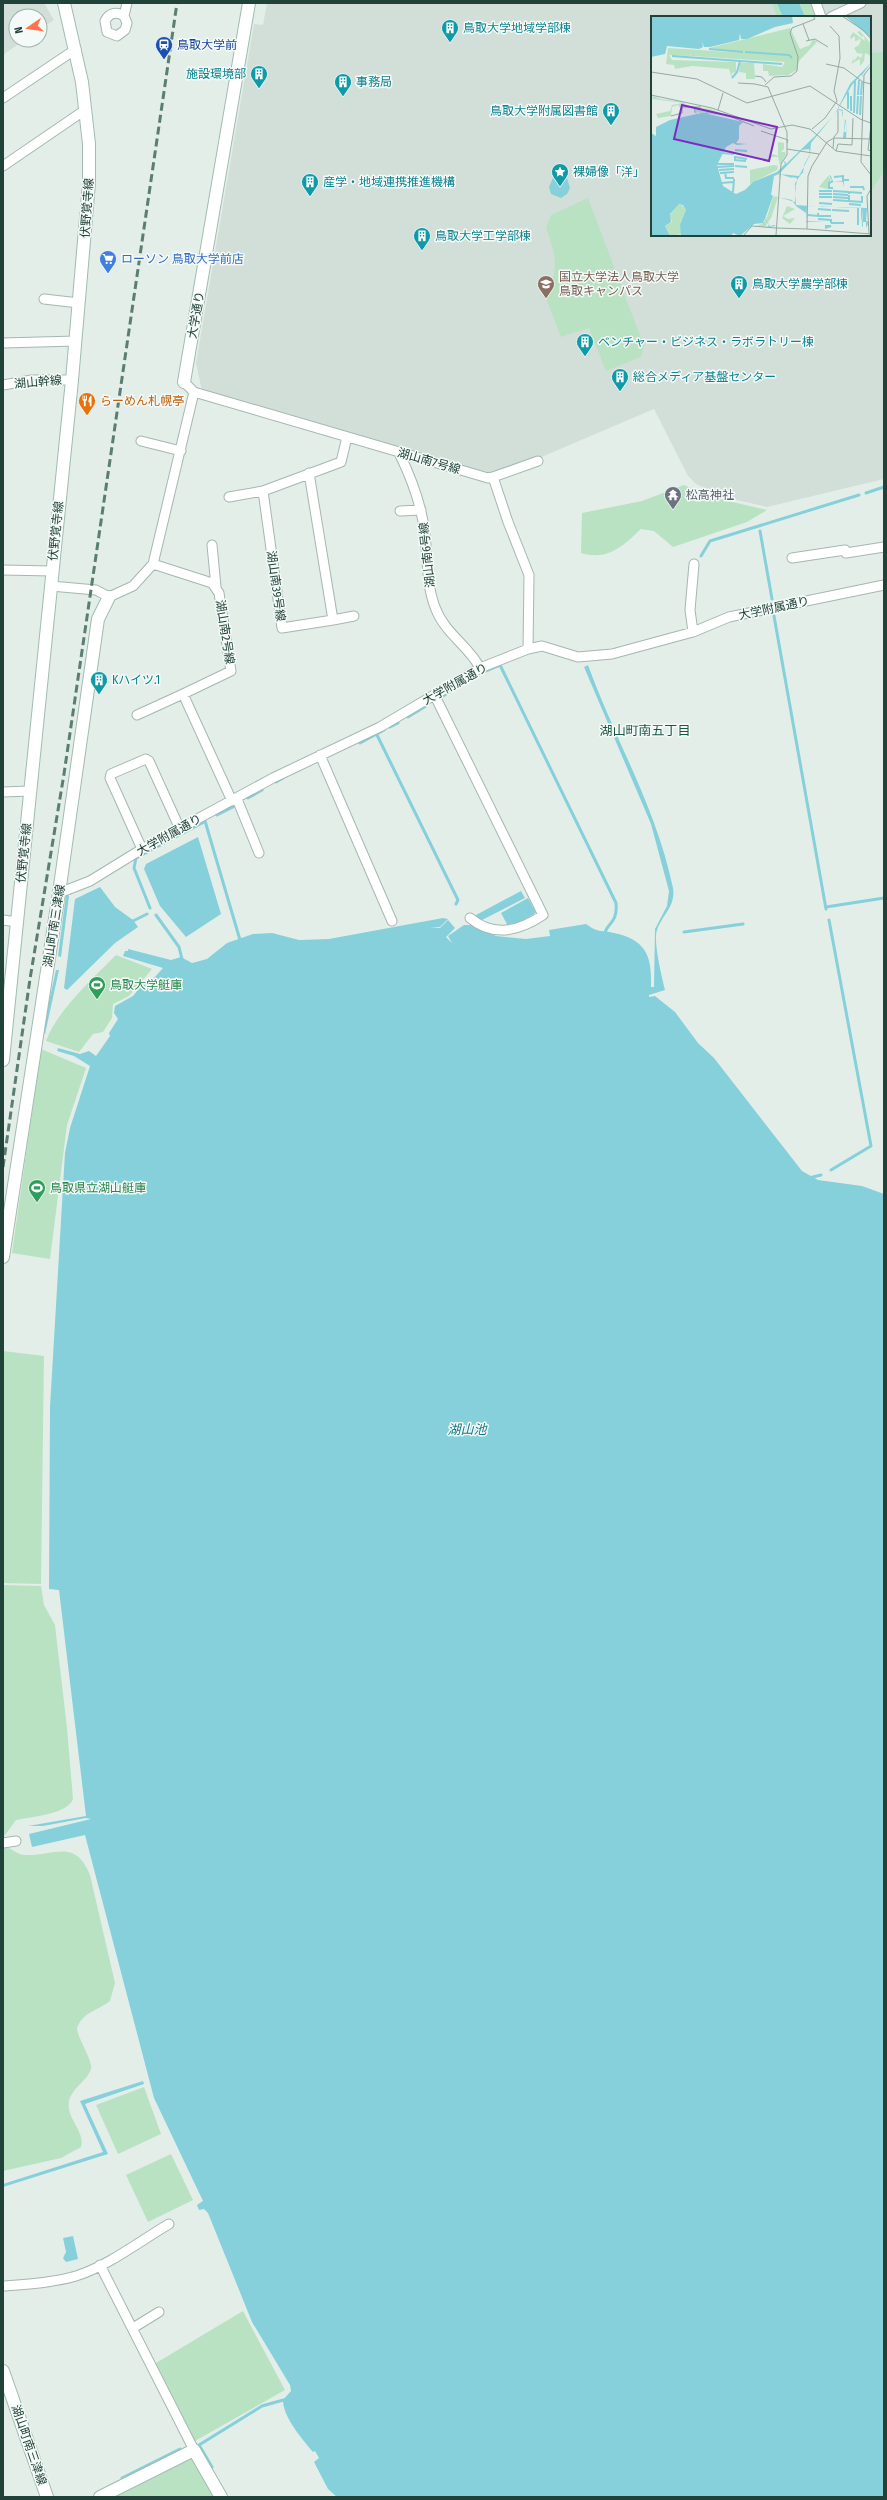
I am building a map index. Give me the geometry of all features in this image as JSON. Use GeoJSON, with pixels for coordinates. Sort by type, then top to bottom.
{"type":"FeatureCollection","features":[{"type":"Feature","properties":{"kind":"street","name":"伏野覚寺線"},"geometry":{"type":"LineString","coordinates":[[3,1060],[5,1025],[17,922],[76,341],[89,183],[89,144],[85,110],[76,49],[64,3]]}},
{"type":"Feature","properties":{"kind":"street"},"geometry":{"type":"LineString","coordinates":[[124,16],[127,3]]}},
{"type":"Feature","properties":{"kind":"street","name":"大学通り"},"geometry":{"type":"LineString","coordinates":[[194,392],[184,382],[249,3]]}},
{"type":"Feature","properties":{"kind":"street"},"geometry":{"type":"LineString","coordinates":[[816,3],[821,16]]}},
{"type":"Feature","properties":{"kind":"street"},"geometry":{"type":"LineString","coordinates":[[833,16],[861,3]]}},
{"type":"Feature","properties":{"kind":"street"},"geometry":{"type":"LineString","coordinates":[[3,98],[76,49]]}},
{"type":"Feature","properties":{"kind":"street"},"geometry":{"type":"LineString","coordinates":[[3,166],[85,110]]}},
{"type":"Feature","properties":{"kind":"street"},"geometry":{"type":"LineString","coordinates":[[44,299],[79,303]]}},
{"type":"Feature","properties":{"kind":"street"},"geometry":{"type":"LineString","coordinates":[[3,343],[76,341]]}},
{"type":"Feature","properties":{"kind":"street","name":"湖山幹線"},"geometry":{"type":"LineString","coordinates":[[3,385],[32,380],[72,380]]}},
{"type":"Feature","properties":{"kind":"street"},"geometry":{"type":"LineString","coordinates":[[51,586],[96,590],[109,597],[133,586],[153,564],[194,392]]}},
{"type":"Feature","properties":{"kind":"street","name":"湖山南7号線"},"geometry":{"type":"LineString","coordinates":[[194,392],[399,453],[488,478],[493,477]]}},
{"type":"Feature","properties":{"kind":"street"},"geometry":{"type":"LineString","coordinates":[[229,497],[263,491],[309,472],[341,462],[347,437]]}},
{"type":"Feature","properties":{"kind":"street"},"geometry":{"type":"LineString","coordinates":[[141,441],[181,451]]}},
{"type":"Feature","properties":{"kind":"street","name":"湖山南6号線"},"geometry":{"type":"LineString","coordinates":[[399,453],[421,510],[428,580],[435,608],[440,620],[480,668]]}},
{"type":"Feature","properties":{"kind":"street"},"geometry":{"type":"LineString","coordinates":[[528,649],[530,575],[508,522],[493,477],[538,461]]}},
{"type":"Feature","properties":{"kind":"street"},"geometry":{"type":"LineString","coordinates":[[309,472],[333,620],[354,616]]}},
{"type":"Feature","properties":{"kind":"street","name":"湖山南39号線"},"geometry":{"type":"LineString","coordinates":[[263,491],[282,628],[333,620]]}},
{"type":"Feature","properties":{"kind":"street"},"geometry":{"type":"LineString","coordinates":[[400,511],[421,510]]}},
{"type":"Feature","properties":{"kind":"street"},"geometry":{"type":"LineString","coordinates":[[212,545],[216,587]]}},
{"type":"Feature","properties":{"kind":"street"},"geometry":{"type":"LineString","coordinates":[[792,558],[845,550],[846,553],[884,547]]}},
{"type":"Feature","properties":{"kind":"street","name":"湖山南2号線"},"geometry":{"type":"LineString","coordinates":[[153,564],[212,583],[216,587],[231,671],[184,694]]}},
{"type":"Feature","properties":{"kind":"street"},"geometry":{"type":"LineString","coordinates":[[693,632],[690,610],[694,564]]}},
{"type":"Feature","properties":{"kind":"street"},"geometry":{"type":"LineString","coordinates":[[3,570],[52,571]]}},
{"type":"Feature","properties":{"kind":"street","name":"大学附属通り"},"geometry":{"type":"LineString","coordinates":[[59,892],[90,881],[142,849],[320,755],[380,727],[435,696],[480,668],[528,649],[542,646],[578,657],[612,654],[693,632],[729,617],[884,585]]}},
{"type":"Feature","properties":{"kind":"street","name":"湖山町南三津線"},"geometry":{"type":"LineString","coordinates":[[3,1257],[59,892],[98,619],[109,597]]}},
{"type":"Feature","properties":{"kind":"street"},"geometry":{"type":"LineString","coordinates":[[137,715],[184,694],[259,853]]}},
{"type":"Feature","properties":{"kind":"street"},"geometry":{"type":"LineString","coordinates":[[435,696],[543,915],[528,925],[509,932],[479,925],[470,918]]}},
{"type":"Feature","properties":{"kind":"street"},"geometry":{"type":"LineString","coordinates":[[320,755],[392,921]]}},
{"type":"Feature","properties":{"kind":"street"},"geometry":{"type":"LineString","coordinates":[[142,849],[110,778],[111,774],[146,759],[149,760],[180,829]]}},
{"type":"Feature","properties":{"kind":"street"},"geometry":{"type":"LineString","coordinates":[[3,792],[30,791]]}},
{"type":"Feature","properties":{"kind":"street"},"geometry":{"type":"LineString","coordinates":[[3,920],[17,922]]}},
{"type":"Feature","properties":{"kind":"street"},"geometry":{"type":"LineString","coordinates":[[3,1843],[16,1841]]}},
{"type":"Feature","properties":{"kind":"street"},"geometry":{"type":"LineString","coordinates":[[3,2286],[41,2283],[76,2276],[100,2265],[169,2224]]}},
{"type":"Feature","properties":{"kind":"street"},"geometry":{"type":"LineString","coordinates":[[100,2265],[194,2450],[222,2497]]}},
{"type":"Feature","properties":{"kind":"street"},"geometry":{"type":"LineString","coordinates":[[133,2328],[159,2312]]}},
{"type":"Feature","properties":{"kind":"street","name":"湖山町南三津線"},"geometry":{"type":"LineString","coordinates":[[3,2371],[47,2497]]}},
{"type":"Feature","properties":{"kind":"street"},"geometry":{"type":"LineString","coordinates":[[100,2497],[194,2450]]}},
{"type":"Feature","properties":{"kind":"shaded area"},"geometry":{"type":"Polygon","coordinates":[[[3,3],[44,3],[47,8],[8,8],[8,48],[13,48],[3,55],[3,3]]]}},
{"type":"Feature","properties":{"kind":"shaded area","name":"国立大学法人鳥取大学 鳥取キャンパス"},"geometry":{"type":"Polygon","coordinates":[[[267,3],[884,3],[884,479],[767,507],[720,496],[696,484],[688,476],[654,409],[499,475],[405,451],[202,391],[196,363],[254,24],[263,25],[267,3]]]}},
{"type":"Feature","properties":{"kind":"shaded area"},"geometry":{"type":"Polygon","coordinates":[[[48,10],[54,20],[48,24],[48,10]]]}},
{"type":"Feature","properties":{"kind":"green space"},"geometry":{"type":"Polygon","coordinates":[[[772,3],[810,3],[815,16],[777,16],[772,3]]]}},
{"type":"Feature","properties":{"kind":"green space"},"geometry":{"type":"Polygon","coordinates":[[[884,52],[884,172],[871,191],[871,53],[884,52]]]}},
{"type":"Feature","properties":{"kind":"green space"},"geometry":{"type":"Polygon","coordinates":[[[588,198],[644,346],[641,357],[606,371],[589,328],[561,337],[545,296],[550,287],[555,270],[554,255],[546,228],[551,215],[588,198]]]}},
{"type":"Feature","properties":{"kind":"green space"},"geometry":{"type":"Polygon","coordinates":[[[684,485],[715,498],[767,510],[747,522],[673,547],[654,531],[641,529],[621,546],[607,553],[591,555],[581,553],[582,513],[642,501],[684,485]]]}},
{"type":"Feature","properties":{"kind":"green space","name":"鳥取大学艇庫"},"geometry":{"type":"Polygon","coordinates":[[[116,955],[152,969],[129,996],[113,1004],[112,1018],[103,1032],[93,1034],[79,1052],[46,1041],[58,1018],[76,995],[116,955]]]}},
{"type":"Feature","properties":{"kind":"green space","name":"鳥取県立湖山艇庫"},"geometry":{"type":"Polygon","coordinates":[[[41,1049],[86,1068],[67,1125],[50,1259],[12,1253],[41,1049]]]}},
{"type":"Feature","properties":{"kind":"green space"},"geometry":{"type":"Polygon","coordinates":[[[3,1351],[44,1356],[41,1584],[3,1583],[3,1351]]]}},
{"type":"Feature","properties":{"kind":"green space"},"geometry":{"type":"Polygon","coordinates":[[[3,1585],[41,1586],[44,1605],[55,1625],[67,1728],[73,1799],[70,1804],[57,1811],[16,1820],[3,1838],[3,1585]]]}},
{"type":"Feature","properties":{"kind":"green space"},"geometry":{"type":"Polygon","coordinates":[[[3,1846],[19,1854],[25,1855],[63,1852],[78,1856],[90,1875],[115,1983],[110,2001],[83,2018],[77,2028],[91,2065],[91,2069],[85,2079],[73,2092],[69,2102],[70,2114],[81,2137],[81,2147],[61,2158],[3,2171],[3,1846]]]}},
{"type":"Feature","properties":{"kind":"green space"},"geometry":{"type":"Polygon","coordinates":[[[144,2087],[161,2134],[118,2154],[96,2105],[144,2087]]]}},
{"type":"Feature","properties":{"kind":"green space"},"geometry":{"type":"Polygon","coordinates":[[[171,2154],[193,2200],[148,2222],[126,2175],[171,2154]]]}},
{"type":"Feature","properties":{"kind":"green space"},"geometry":{"type":"Polygon","coordinates":[[[243,2311],[285,2390],[195,2441],[156,2363],[243,2311]]]}},
{"type":"Feature","properties":{"kind":"green space"},"geometry":{"type":"Polygon","coordinates":[[[193,2457],[216,2497],[115,2497],[193,2457]]]}},
{"type":"Feature","properties":{"kind":"water"},"geometry":{"type":"Polygon","coordinates":[[[777,3],[799,3],[805,16],[783,16],[777,3]]]}},
{"type":"Feature","properties":{"kind":"water"},"geometry":{"type":"Polygon","coordinates":[[[560,176],[567,178],[570,188],[567,194],[561,198],[551,194],[549,187],[553,178],[560,176]]]}},
{"type":"Feature","properties":{"kind":"water","name":"湖山池"},"geometry":{"type":"Polygon","coordinates":[[[588,665],[646,802],[666,858],[673,888],[671,905],[659,925],[656,935],[658,960],[665,990],[649,995],[649,997],[655,996],[675,1012],[698,1043],[714,1058],[802,1171],[818,1180],[862,1186],[884,1194],[884,2497],[337,2497],[328,2489],[314,2462],[319,2458],[315,2451],[313,2452],[299,2434],[286,2413],[283,2400],[291,2391],[290,2385],[252,2322],[208,2213],[204,2209],[199,2210],[197,2205],[203,2201],[154,2098],[85,1835],[32,1847],[29,1834],[91,1819],[86,1818],[43,1826],[28,1826],[86,1816],[59,1590],[49,1589],[50,1407],[65,1153],[70,1128],[90,1066],[74,1056],[57,1051],[58,1048],[80,1054],[89,1051],[96,1056],[110,1036],[109,1033],[118,1019],[114,1013],[115,1006],[133,996],[146,980],[154,978],[163,968],[123,956],[125,951],[128,951],[128,949],[171,960],[181,957],[192,963],[207,959],[227,943],[253,934],[272,933],[299,940],[329,939],[443,918],[448,919],[440,927],[430,928],[440,928],[448,920],[455,928],[446,937],[452,943],[448,936],[464,925],[471,925],[496,936],[526,939],[550,936],[549,930],[586,924],[597,930],[625,936],[634,940],[640,945],[645,951],[648,959],[651,987],[654,987],[655,929],[667,906],[669,891],[651,824],[584,667],[588,665]]]}},
{"type":"Feature","properties":{"kind":"water"},"geometry":{"type":"Polygon","coordinates":[[[198,837],[221,914],[186,937],[160,906],[144,869],[146,864],[198,837]]]}},
{"type":"Feature","properties":{"kind":"water"},"geometry":{"type":"Polygon","coordinates":[[[100,887],[115,907],[133,920],[138,927],[115,943],[67,990],[64,988],[75,899],[100,887]]]}},
{"type":"Feature","properties":{"kind":"water"},"geometry":{"type":"Polygon","coordinates":[[[521,891],[525,898],[480,921],[476,915],[521,891]]]}},
{"type":"Feature","properties":{"kind":"water"},"geometry":{"type":"Polygon","coordinates":[[[66,895],[69,896],[61,957],[58,956],[66,895]]]}},
{"type":"Feature","properties":{"kind":"water"},"geometry":{"type":"Polygon","coordinates":[[[528,898],[536,913],[509,928],[501,913],[528,898]]]}},
{"type":"Feature","properties":{"kind":"water"},"geometry":{"type":"Polygon","coordinates":[[[56,970],[59,970],[45,1034],[42,1033],[56,970]]]}},
{"type":"Feature","properties":{"kind":"water"},"geometry":{"type":"Polygon","coordinates":[[[143,2081],[144,2084],[85,2104],[108,2154],[3,2187],[3,2184],[103,2152],[80,2101],[143,2081]]]}},
{"type":"Feature","properties":{"kind":"water"},"geometry":{"type":"Polygon","coordinates":[[[73,2236],[78,2259],[66,2262],[63,2258],[66,2252],[63,2238],[73,2236]]]}},
{"type":"Feature","properties":{"kind":"waterway"},"geometry":{"type":"LineString","coordinates":[[866,493],[884,487]]}},
{"type":"Feature","properties":{"kind":"waterway"},"geometry":{"type":"LineString","coordinates":[[701,556],[710,541],[859,495]]}},
{"type":"Feature","properties":{"kind":"waterway"},"geometry":{"type":"LineString","coordinates":[[760,531],[772,599]]}},
{"type":"Feature","properties":{"kind":"waterway"},"geometry":{"type":"LineString","coordinates":[[774,616],[826,909]]}},
{"type":"Feature","properties":{"kind":"waterway"},"geometry":{"type":"LineString","coordinates":[[483,672],[500,665],[616,903],[614,919],[605,931],[604,936]]}},
{"type":"Feature","properties":{"kind":"waterway"},"geometry":{"type":"LineString","coordinates":[[443,696],[453,690]]}},
{"type":"Feature","properties":{"kind":"waterway"},"geometry":{"type":"LineString","coordinates":[[408,717],[426,706]]}},
{"type":"Feature","properties":{"kind":"waterway"},"geometry":{"type":"LineString","coordinates":[[390,727],[398,723]]}},
{"type":"Feature","properties":{"kind":"waterway"},"geometry":{"type":"LineString","coordinates":[[360,743],[384,730]]}},
{"type":"Feature","properties":{"kind":"waterway"},"geometry":{"type":"LineString","coordinates":[[377,735],[458,900],[456,904]]}},
{"type":"Feature","properties":{"kind":"waterway"},"geometry":{"type":"LineString","coordinates":[[276,782],[283,778]]}},
{"type":"Feature","properties":{"kind":"waterway"},"geometry":{"type":"LineString","coordinates":[[248,798],[262,790]]}},
{"type":"Feature","properties":{"kind":"waterway"},"geometry":{"type":"LineString","coordinates":[[217,815],[237,805]]}},
{"type":"Feature","properties":{"kind":"waterway"},"geometry":{"type":"LineString","coordinates":[[205,821],[240,940]]}},
{"type":"Feature","properties":{"kind":"waterway"},"geometry":{"type":"LineString","coordinates":[[150,908],[134,868],[136,858],[204,822]]}},
{"type":"Feature","properties":{"kind":"waterway"},"geometry":{"type":"LineString","coordinates":[[826,907],[884,898]]}},
{"type":"Feature","properties":{"kind":"waterway"},"geometry":{"type":"LineString","coordinates":[[131,922],[147,914]]}},
{"type":"Feature","properties":{"kind":"waterway"},"geometry":{"type":"LineString","coordinates":[[156,915],[179,947],[182,959]]}},
{"type":"Feature","properties":{"kind":"waterway"},"geometry":{"type":"LineString","coordinates":[[829,920],[871,1146],[831,1170]]}},
{"type":"Feature","properties":{"kind":"waterway"},"geometry":{"type":"LineString","coordinates":[[684,932],[743,924]]}},
{"type":"Feature","properties":{"kind":"waterway"},"geometry":{"type":"LineString","coordinates":[[809,1178],[821,1175]]}},
{"type":"Feature","properties":{"kind":"waterway"},"geometry":{"type":"LineString","coordinates":[[212,2467],[199,2445],[262,2406],[287,2399]]}},
{"type":"Feature","properties":{"kind":"waterway"},"geometry":{"type":"LineString","coordinates":[[122,2478],[180,2449]]}},
{"type":"Feature","properties":{"kind":"railway"},"geometry":{"type":"LineString","coordinates":[[3,1167],[30,979],[64,774],[177,3]]}},
{"type":"Feature","properties":{"kind":"place","name":"鳥取大学地域学部棟"},"geometry":{"type":"Point","coordinates":[450,43]}},
{"type":"Feature","properties":{"kind":"place","name":"鳥取大学前"},"geometry":{"type":"Point","coordinates":[164,60]}},
{"type":"Feature","properties":{"kind":"place","name":"施設環境部"},"geometry":{"type":"Point","coordinates":[259,89]}},
{"type":"Feature","properties":{"kind":"place","name":"事務局"},"geometry":{"type":"Point","coordinates":[343,97]}},
{"type":"Feature","properties":{"kind":"place","name":"鳥取大学附属図書館"},"geometry":{"type":"Point","coordinates":[611,126]}},
{"type":"Feature","properties":{"kind":"place","name":"裸婦像「洋」"},"geometry":{"type":"Point","coordinates":[560,187]}},
{"type":"Feature","properties":{"kind":"place","name":"産学・地域連携推進機構"},"geometry":{"type":"Point","coordinates":[310,197]}},
{"type":"Feature","properties":{"kind":"place","name":"鳥取大学工学部棟"},"geometry":{"type":"Point","coordinates":[422,251]}},
{"type":"Feature","properties":{"kind":"place","name":"ローソン 鳥取大学前店"},"geometry":{"type":"Point","coordinates":[108,274]}},
{"type":"Feature","properties":{"kind":"place","name":"国立大学法人鳥取大学 鳥取キャンパス"},"geometry":{"type":"Point","coordinates":[546,299]}},
{"type":"Feature","properties":{"kind":"place","name":"鳥取大学農学部棟"},"geometry":{"type":"Point","coordinates":[739,299]}},
{"type":"Feature","properties":{"kind":"place","name":"ベンチャー・ビジネス・ラボラトリー棟"},"geometry":{"type":"Point","coordinates":[585,357]}},
{"type":"Feature","properties":{"kind":"place","name":"総合メディア基盤センター"},"geometry":{"type":"Point","coordinates":[620,392]}},
{"type":"Feature","properties":{"kind":"place","name":"らーめん札幌亭"},"geometry":{"type":"Point","coordinates":[87,416]}},
{"type":"Feature","properties":{"kind":"place","name":"松高神社"},"geometry":{"type":"Point","coordinates":[673,510]}},
{"type":"Feature","properties":{"kind":"place","name":"Kハイツ.1"},"geometry":{"type":"Point","coordinates":[99,695]}},
{"type":"Feature","properties":{"kind":"place","name":"鳥取大学艇庫"},"geometry":{"type":"Point","coordinates":[97,1000]}},
{"type":"Feature","properties":{"kind":"place","name":"鳥取県立湖山艇庫"},"geometry":{"type":"Point","coordinates":[37,1203]}},
{"type":"Feature","properties":{"kind":"district","name":"湖山町南五丁目"},"geometry":{"type":"Point","coordinates":[645,730]}}]}
